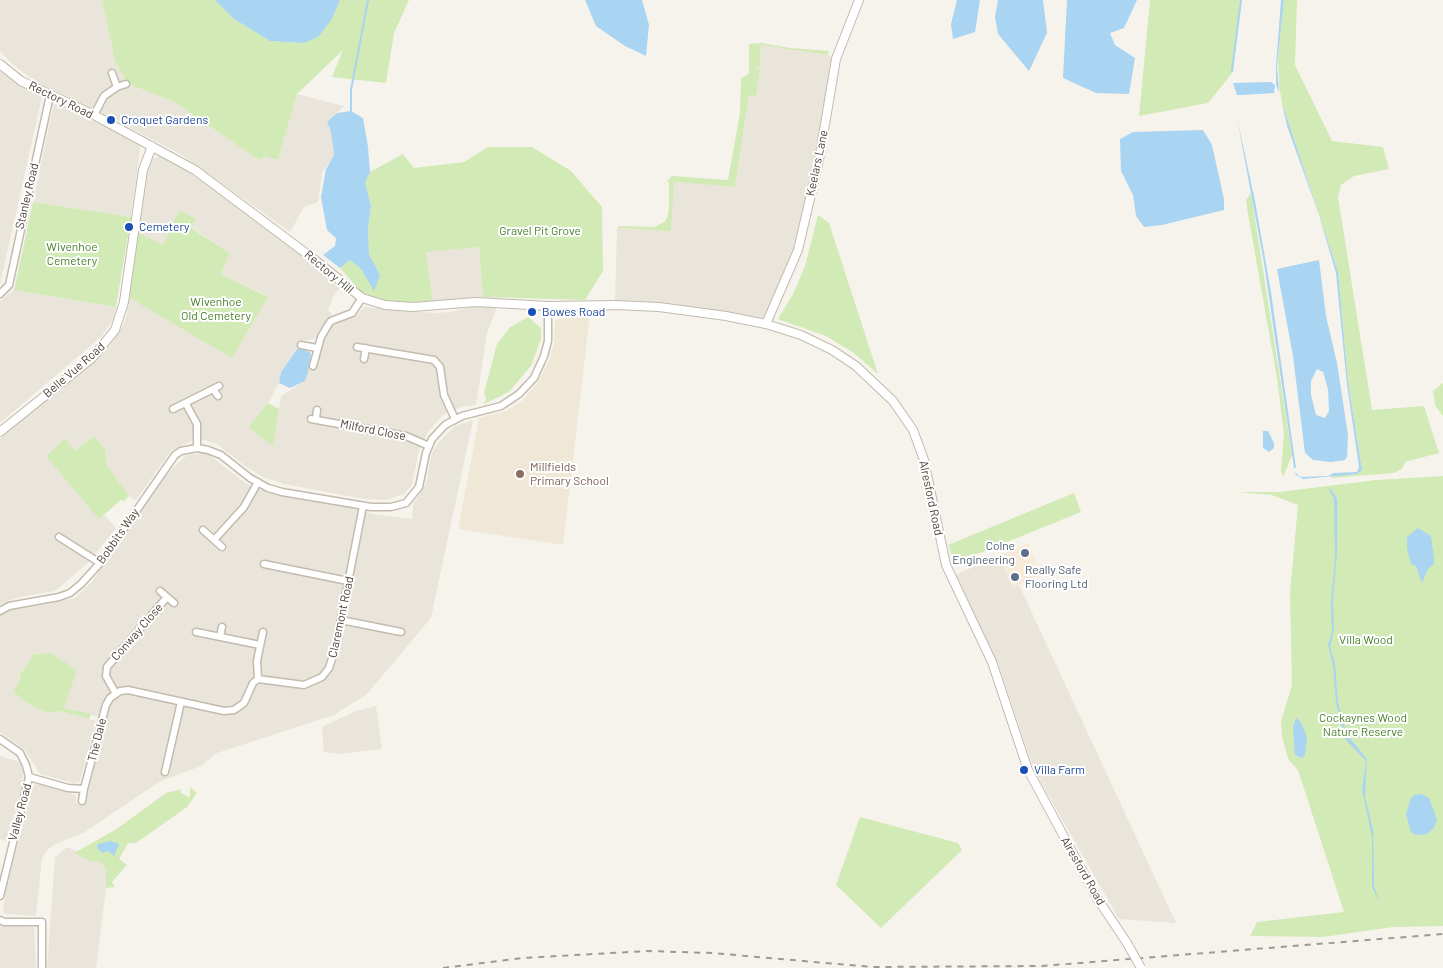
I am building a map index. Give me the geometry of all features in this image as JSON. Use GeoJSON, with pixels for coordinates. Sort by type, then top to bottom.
{"type":"FeatureCollection","features":[{"type":"Feature","properties":{"kind":"street","name":"Keelars Lane"},"geometry":{"type":"LineString","coordinates":[[766,324],[798,250],[819,160],[836,59],[859,0]]}},
{"type":"Feature","properties":{"kind":"street","name":"Rectory Road"},"geometry":{"type":"LineString","coordinates":[[0,64],[21,81],[94,115],[152,146]]}},
{"type":"Feature","properties":{"kind":"street"},"geometry":{"type":"LineString","coordinates":[[112,73],[117,87]]}},
{"type":"Feature","properties":{"kind":"street"},"geometry":{"type":"LineString","coordinates":[[94,115],[104,96],[117,87],[126,84]]}},
{"type":"Feature","properties":{"kind":"street","name":"Stanley Road"},"geometry":{"type":"LineString","coordinates":[[0,294],[9,285],[50,95]]}},
{"type":"Feature","properties":{"kind":"street","name":"Rectory Hill"},"geometry":{"type":"LineString","coordinates":[[152,146],[195,170],[308,254],[362,298],[385,305],[414,307],[476,302],[548,306],[596,304]]}},
{"type":"Feature","properties":{"kind":"street","name":"Belle Vue Road"},"geometry":{"type":"LineString","coordinates":[[0,432],[92,358],[115,330],[124,302],[143,170],[152,146]]}},
{"type":"Feature","properties":{"kind":"street"},"geometry":{"type":"LineString","coordinates":[[313,366],[328,325],[331,321],[348,316],[362,298]]}},
{"type":"Feature","properties":{"kind":"street","name":"Alresford Road"},"geometry":{"type":"LineString","coordinates":[[596,304],[660,307],[740,318],[766,324],[812,340],[848,360],[880,388],[909,422],[924,460],[946,565],[992,662],[1028,770],[1097,898],[1127,942],[1141,968]]}},
{"type":"Feature","properties":{"kind":"street"},"geometry":{"type":"LineString","coordinates":[[186,404],[197,424],[197,448],[221,456],[258,482],[282,492],[364,506],[391,508],[406,502],[412,497],[418,487],[429,446],[438,432],[455,418],[501,406],[519,394],[534,378],[544,356],[548,341],[548,306]]}},
{"type":"Feature","properties":{"kind":"street"},"geometry":{"type":"LineString","coordinates":[[301,345],[318,348]]}},
{"type":"Feature","properties":{"kind":"street"},"geometry":{"type":"LineString","coordinates":[[357,347],[435,360],[440,367],[446,401],[455,418]]}},
{"type":"Feature","properties":{"kind":"street"},"geometry":{"type":"LineString","coordinates":[[364,359],[366,348]]}},
{"type":"Feature","properties":{"kind":"street"},"geometry":{"type":"LineString","coordinates":[[173,409],[216,387],[218,396]]}},
{"type":"Feature","properties":{"kind":"street","name":"Milford Close"},"geometry":{"type":"LineString","coordinates":[[317,410],[313,419],[406,436],[429,446]]}},
{"type":"Feature","properties":{"kind":"street","name":"Bobbits Way"},"geometry":{"type":"LineString","coordinates":[[0,611],[9,606],[45,601],[70,594],[89,577],[100,563],[175,455],[181,451],[197,448]]}},
{"type":"Feature","properties":{"kind":"street"},"geometry":{"type":"LineString","coordinates":[[214,540],[244,507],[258,482]]}},
{"type":"Feature","properties":{"kind":"street","name":"Claremont Road"},"geometry":{"type":"LineString","coordinates":[[258,679],[304,685],[322,677],[329,668],[341,620],[364,506]]}},
{"type":"Feature","properties":{"kind":"street"},"geometry":{"type":"LineString","coordinates":[[203,530],[222,547]]}},
{"type":"Feature","properties":{"kind":"street"},"geometry":{"type":"LineString","coordinates":[[59,540],[100,563]]}},
{"type":"Feature","properties":{"kind":"street"},"geometry":{"type":"LineString","coordinates":[[267,567],[348,581]]}},
{"type":"Feature","properties":{"kind":"street","name":"Conway Close"},"geometry":{"type":"LineString","coordinates":[[160,592],[174,603]]}},
{"type":"Feature","properties":{"kind":"street","name":"Conway Close"},"geometry":{"type":"LineString","coordinates":[[116,694],[106,676],[107,667],[167,597]]}},
{"type":"Feature","properties":{"kind":"street"},"geometry":{"type":"LineString","coordinates":[[341,620],[396,629]]}},
{"type":"Feature","properties":{"kind":"street"},"geometry":{"type":"LineString","coordinates":[[220,636],[222,627]]}},
{"type":"Feature","properties":{"kind":"street"},"geometry":{"type":"LineString","coordinates":[[196,632],[260,645]]}},
{"type":"Feature","properties":{"kind":"street"},"geometry":{"type":"LineString","coordinates":[[116,694],[128,690],[224,711],[234,710],[244,704],[253,683],[258,679],[256,672],[263,632]]}},
{"type":"Feature","properties":{"kind":"street","name":"The Dale"},"geometry":{"type":"LineString","coordinates":[[82,801],[106,705],[116,694]]}},
{"type":"Feature","properties":{"kind":"street"},"geometry":{"type":"LineString","coordinates":[[164,767],[181,702]]}},
{"type":"Feature","properties":{"kind":"street","name":"Valley Road"},"geometry":{"type":"LineString","coordinates":[[0,739],[20,754],[26,765],[29,777],[0,896]]}},
{"type":"Feature","properties":{"kind":"street"},"geometry":{"type":"LineString","coordinates":[[29,777],[68,788],[84,789]]}},
{"type":"Feature","properties":{"kind":"street"},"geometry":{"type":"LineString","coordinates":[[0,920],[4,922],[42,922],[42,968]]}},
{"type":"Feature","properties":{"kind":"shaded area"},"geometry":{"type":"Polygon","coordinates":[[[0,0],[102,0],[115,61],[128,84],[173,101],[259,160],[265,156],[278,160],[297,94],[344,106],[327,122],[331,132],[334,155],[322,173],[318,202],[304,207],[290,232],[182,155],[106,115],[38,83],[12,64],[0,51],[0,0]]]}},
{"type":"Feature","properties":{"kind":"shaded area"},"geometry":{"type":"Polygon","coordinates":[[[761,45],[828,55],[836,59],[798,250],[766,324],[615,304],[617,228],[671,231],[673,182],[735,187],[749,95],[756,96],[760,71],[756,70],[757,67],[760,67],[761,45]]]}},
{"type":"Feature","properties":{"kind":"shaded area"},"geometry":{"type":"Polygon","coordinates":[[[0,67],[42,97],[0,284],[0,67]]]}},
{"type":"Feature","properties":{"kind":"shaded area"},"geometry":{"type":"Polygon","coordinates":[[[54,103],[138,142],[140,149],[131,217],[33,202],[54,103]]]}},
{"type":"Feature","properties":{"kind":"shaded area"},"geometry":{"type":"Polygon","coordinates":[[[160,156],[168,158],[285,240],[341,288],[335,293],[328,310],[332,314],[314,339],[302,341],[301,348],[295,351],[281,372],[279,383],[268,403],[248,427],[273,445],[281,396],[305,381],[309,365],[316,366],[324,336],[332,323],[354,317],[365,307],[434,313],[450,312],[471,307],[497,307],[487,333],[476,405],[461,407],[443,415],[428,432],[419,449],[412,485],[404,494],[386,500],[364,499],[284,484],[265,478],[245,466],[217,444],[205,440],[191,441],[171,451],[136,500],[129,496],[107,465],[105,449],[94,436],[74,452],[65,438],[46,456],[99,518],[104,515],[116,528],[89,562],[55,591],[19,597],[0,604],[0,439],[93,363],[110,345],[123,326],[127,314],[128,297],[232,357],[268,296],[221,274],[230,253],[191,227],[196,218],[179,212],[163,245],[137,232],[149,163],[151,159],[160,156]]]}},
{"type":"Feature","properties":{"kind":"shaded area"},"geometry":{"type":"Polygon","coordinates":[[[479,247],[483,297],[433,302],[426,251],[479,247]]]}},
{"type":"Feature","properties":{"kind":"shaded area"},"geometry":{"type":"Polygon","coordinates":[[[14,290],[116,307],[113,320],[102,336],[0,423],[0,301],[14,290]]]}},
{"type":"Feature","properties":{"kind":"shaded area","name":"Millfields Primary School"},"geometry":{"type":"Polygon","coordinates":[[[590,314],[563,545],[458,529],[479,418],[506,411],[522,401],[538,382],[550,359],[554,343],[555,320],[590,314]]]}},
{"type":"Feature","properties":{"kind":"shaded area"},"geometry":{"type":"Polygon","coordinates":[[[473,420],[431,618],[367,694],[334,715],[217,753],[201,766],[159,782],[85,832],[56,844],[48,849],[42,859],[36,916],[5,914],[3,911],[6,889],[33,786],[37,784],[69,792],[76,796],[76,803],[85,804],[107,719],[64,708],[76,670],[51,653],[34,654],[20,673],[19,683],[13,691],[25,702],[47,713],[60,711],[96,721],[80,781],[74,783],[40,774],[25,750],[0,732],[0,615],[14,609],[75,598],[91,583],[168,473],[187,455],[207,453],[245,483],[266,492],[350,507],[373,514],[412,519],[413,504],[426,484],[432,453],[438,443],[455,426],[473,420]]]}},
{"type":"Feature","properties":{"kind":"shaded area"},"geometry":{"type":"Polygon","coordinates":[[[1028,543],[1041,574],[1013,588],[999,556],[1028,543]]]}},
{"type":"Feature","properties":{"kind":"shaded area"},"geometry":{"type":"Polygon","coordinates":[[[999,556],[1013,588],[1019,585],[1176,923],[1119,919],[1035,772],[998,664],[955,575],[999,556]]]}},
{"type":"Feature","properties":{"kind":"shaded area"},"geometry":{"type":"Polygon","coordinates":[[[376,706],[382,749],[338,754],[324,752],[322,727],[356,711],[376,706]]]}},
{"type":"Feature","properties":{"kind":"shaded area"},"geometry":{"type":"Polygon","coordinates":[[[0,756],[20,762],[23,771],[22,789],[6,841],[0,839],[0,756]]]}},
{"type":"Feature","properties":{"kind":"shaded area"},"geometry":{"type":"Polygon","coordinates":[[[67,847],[106,863],[106,888],[96,968],[47,968],[55,857],[67,847]]]}},
{"type":"Feature","properties":{"kind":"shaded area"},"geometry":{"type":"Polygon","coordinates":[[[0,926],[34,927],[36,968],[0,968],[0,926]]]}},
{"type":"Feature","properties":{"kind":"green space"},"geometry":{"type":"Polygon","coordinates":[[[102,0],[215,0],[234,19],[270,41],[304,43],[332,19],[340,0],[409,0],[394,33],[386,83],[332,77],[343,50],[297,94],[278,160],[265,156],[259,160],[173,101],[128,84],[115,61],[102,0]]]}},
{"type":"Feature","properties":{"kind":"green space"},"geometry":{"type":"Polygon","coordinates":[[[1150,0],[1241,0],[1233,72],[1208,103],[1139,116],[1150,0]]]}},
{"type":"Feature","properties":{"kind":"green space"},"geometry":{"type":"Polygon","coordinates":[[[1284,0],[1297,0],[1295,65],[1332,141],[1383,147],[1389,169],[1354,176],[1341,185],[1338,197],[1372,410],[1424,406],[1439,453],[1405,462],[1402,469],[1393,473],[1331,478],[1334,475],[1357,474],[1362,470],[1348,382],[1338,272],[1282,103],[1279,85],[1278,59],[1284,0]]]}},
{"type":"Feature","properties":{"kind":"green space"},"geometry":{"type":"Polygon","coordinates":[[[762,43],[790,48],[829,51],[828,55],[761,45],[760,67],[756,69],[760,70],[756,96],[749,95],[735,187],[674,182],[671,231],[617,228],[619,226],[654,227],[665,222],[669,205],[669,183],[667,181],[672,176],[728,180],[740,113],[741,78],[749,73],[749,44],[762,43]]]}},
{"type":"Feature","properties":{"kind":"green space","name":"Gravel Pit Grove"},"geometry":{"type":"Polygon","coordinates":[[[488,147],[532,147],[571,171],[602,207],[603,271],[585,300],[483,297],[479,247],[426,252],[433,302],[408,304],[383,302],[363,294],[340,268],[350,260],[361,269],[374,290],[380,275],[369,254],[368,229],[371,206],[365,183],[370,172],[403,154],[414,168],[464,162],[488,147]]]}},
{"type":"Feature","properties":{"kind":"green space"},"geometry":{"type":"Polygon","coordinates":[[[1251,193],[1292,455],[1283,477],[1281,471],[1284,434],[1277,378],[1246,200],[1251,193]]]}},
{"type":"Feature","properties":{"kind":"green space","name":"Wivenhoe Cemetery"},"geometry":{"type":"Polygon","coordinates":[[[33,202],[131,217],[116,307],[14,290],[33,202]]]}},
{"type":"Feature","properties":{"kind":"green space","name":"Wivenhoe Old Cemetery"},"geometry":{"type":"Polygon","coordinates":[[[179,211],[196,218],[191,228],[230,253],[221,274],[268,297],[232,358],[128,297],[137,232],[163,245],[179,211]]]}},
{"type":"Feature","properties":{"kind":"green space"},"geometry":{"type":"Polygon","coordinates":[[[818,215],[829,223],[878,374],[854,353],[826,336],[778,319],[793,294],[805,266],[818,215]]]}},
{"type":"Feature","properties":{"kind":"green space"},"geometry":{"type":"Polygon","coordinates":[[[528,317],[541,328],[541,339],[531,366],[509,392],[484,404],[486,398],[484,393],[497,344],[510,327],[528,317]]]}},
{"type":"Feature","properties":{"kind":"green space"},"geometry":{"type":"Polygon","coordinates":[[[1443,383],[1443,416],[1435,405],[1433,391],[1443,383]]]}},
{"type":"Feature","properties":{"kind":"green space"},"geometry":{"type":"Polygon","coordinates":[[[268,403],[279,409],[273,446],[248,427],[268,403]]]}},
{"type":"Feature","properties":{"kind":"green space"},"geometry":{"type":"Polygon","coordinates":[[[94,436],[105,449],[107,465],[129,496],[124,501],[121,500],[99,519],[46,456],[65,438],[75,451],[94,436]]]}},
{"type":"Feature","properties":{"kind":"green space","name":"Villa Wood"},"geometry":{"type":"Polygon","coordinates":[[[1443,476],[1443,926],[1393,927],[1323,937],[1250,936],[1257,922],[1344,912],[1298,770],[1288,759],[1282,736],[1281,721],[1292,685],[1290,593],[1298,505],[1272,495],[1236,492],[1279,492],[1376,480],[1443,476]]]}},
{"type":"Feature","properties":{"kind":"green space"},"geometry":{"type":"Polygon","coordinates":[[[1074,493],[1081,512],[980,553],[953,559],[948,545],[1074,493]]]}},
{"type":"Feature","properties":{"kind":"green space"},"geometry":{"type":"Polygon","coordinates":[[[51,653],[77,670],[64,708],[91,714],[89,719],[60,711],[47,713],[25,702],[13,691],[19,683],[20,674],[34,654],[51,653]]]}},
{"type":"Feature","properties":{"kind":"green space"},"geometry":{"type":"Polygon","coordinates":[[[190,787],[197,793],[187,807],[136,843],[128,843],[119,859],[127,865],[112,882],[115,887],[106,888],[106,871],[102,863],[88,860],[74,853],[115,830],[166,793],[182,789],[180,792],[190,798],[190,787]]]}},
{"type":"Feature","properties":{"kind":"green space"},"geometry":{"type":"Polygon","coordinates":[[[860,817],[958,843],[962,850],[881,928],[836,885],[860,817]]]}},
{"type":"Feature","properties":{"kind":"water"},"geometry":{"type":"Polygon","coordinates":[[[215,0],[340,0],[332,19],[318,37],[304,43],[270,41],[234,19],[215,0]]]}},
{"type":"Feature","properties":{"kind":"water"},"geometry":{"type":"Polygon","coordinates":[[[585,0],[642,0],[649,25],[646,56],[625,46],[596,26],[585,0]]]}},
{"type":"Feature","properties":{"kind":"water"},"geometry":{"type":"Polygon","coordinates":[[[957,0],[980,0],[975,32],[953,39],[951,24],[957,0]]]}},
{"type":"Feature","properties":{"kind":"water"},"geometry":{"type":"Polygon","coordinates":[[[998,0],[1043,0],[1047,33],[1029,71],[998,34],[995,17],[998,0]]]}},
{"type":"Feature","properties":{"kind":"water"},"geometry":{"type":"Polygon","coordinates":[[[1067,0],[1137,0],[1124,28],[1110,33],[1115,45],[1135,58],[1129,94],[1096,93],[1063,78],[1067,0]]]}},
{"type":"Feature","properties":{"kind":"water"},"geometry":{"type":"Polygon","coordinates":[[[1281,0],[1284,0],[1277,66],[1279,92],[1276,85],[1276,66],[1281,0]]]}},
{"type":"Feature","properties":{"kind":"water"},"geometry":{"type":"Polygon","coordinates":[[[1271,82],[1275,85],[1274,93],[1242,95],[1237,95],[1233,83],[1271,82]]]}},
{"type":"Feature","properties":{"kind":"water"},"geometry":{"type":"Polygon","coordinates":[[[1282,103],[1338,272],[1348,382],[1362,470],[1357,474],[1303,479],[1296,475],[1295,472],[1300,477],[1328,476],[1334,473],[1357,472],[1359,467],[1347,385],[1336,273],[1319,215],[1287,126],[1282,103]]]}},
{"type":"Feature","properties":{"kind":"water"},"geometry":{"type":"Polygon","coordinates":[[[351,111],[363,118],[368,147],[370,172],[365,183],[371,206],[368,229],[369,254],[380,275],[374,291],[361,269],[350,260],[340,268],[323,255],[335,246],[336,238],[327,230],[321,197],[326,169],[334,155],[331,132],[327,122],[337,113],[351,111]]]}},
{"type":"Feature","properties":{"kind":"water"},"geometry":{"type":"Polygon","coordinates":[[[1237,118],[1255,201],[1271,292],[1296,468],[1294,468],[1264,263],[1237,118]]]}},
{"type":"Feature","properties":{"kind":"water"},"geometry":{"type":"Polygon","coordinates":[[[1203,130],[1212,145],[1224,199],[1224,210],[1162,225],[1144,227],[1136,216],[1133,195],[1121,171],[1120,139],[1133,132],[1203,130]]]}},
{"type":"Feature","properties":{"kind":"water"},"geometry":{"type":"Polygon","coordinates":[[[1319,260],[1326,316],[1337,363],[1348,435],[1347,457],[1345,460],[1331,462],[1313,460],[1305,453],[1293,356],[1277,269],[1319,260]],[[1317,369],[1311,381],[1311,395],[1316,415],[1325,418],[1329,411],[1328,389],[1323,372],[1317,369]]]}},
{"type":"Feature","properties":{"kind":"water"},"geometry":{"type":"Polygon","coordinates":[[[301,348],[311,353],[308,372],[305,381],[290,388],[279,383],[281,372],[297,349],[301,348]]]}},
{"type":"Feature","properties":{"kind":"water"},"geometry":{"type":"Polygon","coordinates":[[[1263,431],[1268,431],[1274,443],[1274,448],[1269,452],[1263,448],[1263,431]]]}},
{"type":"Feature","properties":{"kind":"water"},"geometry":{"type":"Polygon","coordinates":[[[1329,489],[1331,489],[1337,499],[1337,553],[1333,600],[1334,630],[1330,647],[1335,664],[1338,703],[1347,735],[1367,759],[1365,797],[1373,830],[1374,885],[1379,903],[1372,886],[1372,837],[1362,790],[1366,761],[1346,740],[1336,703],[1333,666],[1328,645],[1332,632],[1331,603],[1335,560],[1334,499],[1329,489]]]}},
{"type":"Feature","properties":{"kind":"water"},"geometry":{"type":"Polygon","coordinates":[[[1418,528],[1431,536],[1434,559],[1434,564],[1428,569],[1422,583],[1416,566],[1411,564],[1407,548],[1407,537],[1418,528]]]}},
{"type":"Feature","properties":{"kind":"water"},"geometry":{"type":"Polygon","coordinates":[[[1296,718],[1301,722],[1307,737],[1305,755],[1302,758],[1295,755],[1293,727],[1296,718]]]}},
{"type":"Feature","properties":{"kind":"water"},"geometry":{"type":"Polygon","coordinates":[[[1421,794],[1429,798],[1437,820],[1434,828],[1427,834],[1416,835],[1411,832],[1406,814],[1411,798],[1414,795],[1421,794]]]}},
{"type":"Feature","properties":{"kind":"water"},"geometry":{"type":"Polygon","coordinates":[[[110,841],[119,844],[114,856],[108,851],[102,853],[97,847],[98,844],[110,841]]]}},
{"type":"Feature","properties":{"kind":"waterway"},"geometry":{"type":"LineString","coordinates":[[351,111],[351,90],[368,0]]}},
{"type":"Feature","properties":{"kind":"waterway"},"geometry":{"type":"LineString","coordinates":[[1232,71],[1241,0]]}},
{"type":"Feature","properties":{"kind":"railway"},"geometry":{"type":"LineString","coordinates":[[443,968],[523,958],[647,951],[712,953],[872,967],[1042,966],[1443,934]]}},
{"type":"Feature","properties":{"kind":"place","name":"Croquet Gardens"},"geometry":{"type":"Point","coordinates":[111,120]}},
{"type":"Feature","properties":{"kind":"place","name":"Cemetery"},"geometry":{"type":"Point","coordinates":[129,227]}},
{"type":"Feature","properties":{"kind":"place","name":"Bowes Road"},"geometry":{"type":"Point","coordinates":[532,312]}},
{"type":"Feature","properties":{"kind":"place","name":"Millfields Primary School"},"geometry":{"type":"Point","coordinates":[520,474]}},
{"type":"Feature","properties":{"kind":"place","name":"Colne Engineering"},"geometry":{"type":"Point","coordinates":[1025,553]}},
{"type":"Feature","properties":{"kind":"place","name":"Really Safe Flooring Ltd"},"geometry":{"type":"Point","coordinates":[1015,577]}},
{"type":"Feature","properties":{"kind":"place","name":"Villa Farm"},"geometry":{"type":"Point","coordinates":[1024,770]}},
{"type":"Feature","properties":{"kind":"park label","name":"Cockaynes Wood Nature Reserve"},"geometry":{"type":"Point","coordinates":[1363,725]}}]}
